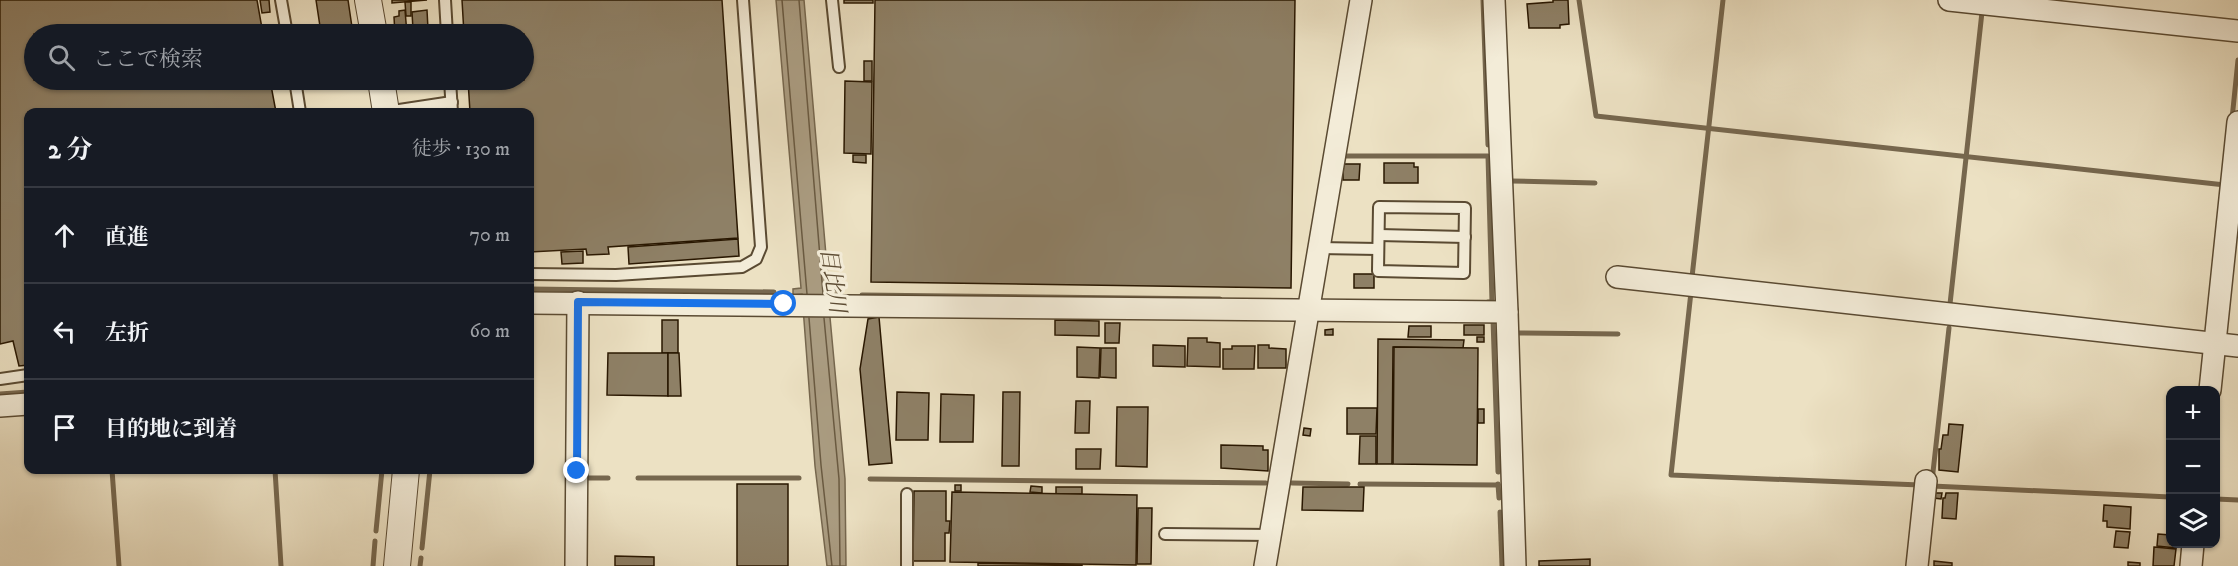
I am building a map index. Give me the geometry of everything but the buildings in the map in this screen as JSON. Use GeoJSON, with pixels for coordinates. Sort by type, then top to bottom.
{"type":"FeatureCollection","features":[{"type":"Feature","properties":{"kind":"street"},"geometry":{"type":"LineString","coordinates":[[368,0],[372,24]]}},
{"type":"Feature","properties":{"kind":"street"},"geometry":{"type":"LineString","coordinates":[[1265,566],[1361,0]]}},
{"type":"Feature","properties":{"kind":"street"},"geometry":{"type":"LineString","coordinates":[[1494,0],[1515,566]]}},
{"type":"Feature","properties":{"kind":"street"},"geometry":{"type":"LineString","coordinates":[[1949,0],[2238,31]]}},
{"type":"Feature","properties":{"kind":"street"},"geometry":{"type":"LineString","coordinates":[[382,90],[384,108]]}},
{"type":"Feature","properties":{"kind":"street"},"geometry":{"type":"LineString","coordinates":[[2210,386],[2238,122]]}},
{"type":"Feature","properties":{"kind":"street"},"geometry":{"type":"LineString","coordinates":[[1617,277],[2238,346]]}},
{"type":"Feature","properties":{"kind":"street"},"geometry":{"type":"LineString","coordinates":[[576,566],[578,302]]}},
{"type":"Feature","properties":{"kind":"street"},"geometry":{"type":"LineString","coordinates":[[534,303],[1507,312]]}},
{"type":"Feature","properties":{"kind":"street"},"geometry":{"type":"LineString","coordinates":[[0,406],[24,404]]}},
{"type":"Feature","properties":{"kind":"street"},"geometry":{"type":"LineString","coordinates":[[397,566],[406,474]]}},
{"type":"Feature","properties":{"kind":"street"},"geometry":{"type":"LineString","coordinates":[[1917,566],[1926,482]]}},
{"type":"Feature","properties":{"kind":"street"},"geometry":{"type":"LineString","coordinates":[[2191,566],[2193,548]]}},
{"type":"Feature","properties":{"kind":"lane"},"geometry":{"type":"LineString","coordinates":[[281,0],[285,24]]}},
{"type":"Feature","properties":{"kind":"lane"},"geometry":{"type":"LineString","coordinates":[[445,0],[446,24]]}},
{"type":"Feature","properties":{"kind":"lane"},"geometry":{"type":"LineString","coordinates":[[534,274],[616,275],[741,267],[756,259],[760,247],[743,0]]}},
{"type":"Feature","properties":{"kind":"lane"},"geometry":{"type":"LineString","coordinates":[[832,0],[839,67]]}},
{"type":"Feature","properties":{"kind":"lane"},"geometry":{"type":"LineString","coordinates":[[297,90],[299,108]]}},
{"type":"Feature","properties":{"kind":"lane"},"geometry":{"type":"LineString","coordinates":[[451,90],[452,107]]}},
{"type":"Feature","properties":{"kind":"lane"},"geometry":{"type":"LineString","coordinates":[[1379,207],[1465,208],[1464,273],[1378,271],[1379,235],[1379,207]]}},
{"type":"Feature","properties":{"kind":"lane"},"geometry":{"type":"LineString","coordinates":[[1379,235],[1465,237]]}},
{"type":"Feature","properties":{"kind":"lane"},"geometry":{"type":"LineString","coordinates":[[1319,248],[1378,249]]}},
{"type":"Feature","properties":{"kind":"lane"},"geometry":{"type":"LineString","coordinates":[[0,379],[24,376]]}},
{"type":"Feature","properties":{"kind":"lane"},"geometry":{"type":"LineString","coordinates":[[907,494],[907,566]]}},
{"type":"Feature","properties":{"kind":"lane"},"geometry":{"type":"LineString","coordinates":[[1165,534],[1271,535]]}},
{"type":"Feature","properties":{"kind":"water"},"geometry":{"type":"Polygon","coordinates":[[[776,0],[804,0],[829,290],[837,290],[838,295],[828,296],[845,479],[846,566],[827,566],[815,466],[802,294],[793,295],[793,289],[801,288],[776,0]]]}},
{"type":"Feature","properties":{"kind":"waterway"},"geometry":{"type":"LineString","coordinates":[[1483,0],[1488,145]]}},
{"type":"Feature","properties":{"kind":"waterway"},"geometry":{"type":"LineString","coordinates":[[1579,0],[1596,116],[2225,185]]}},
{"type":"Feature","properties":{"kind":"waterway"},"geometry":{"type":"LineString","coordinates":[[1692,277],[1723,0]]}},
{"type":"Feature","properties":{"kind":"waterway"},"geometry":{"type":"LineString","coordinates":[[1950,304],[1982,12]]}},
{"type":"Feature","properties":{"kind":"waterway"},"geometry":{"type":"LineString","coordinates":[[2232,119],[2238,60]]}},
{"type":"Feature","properties":{"kind":"waterway"},"geometry":{"type":"LineString","coordinates":[[1346,156],[1488,156],[1492,302],[1488,302]]}},
{"type":"Feature","properties":{"kind":"waterway"},"geometry":{"type":"LineString","coordinates":[[1511,181],[1595,183]]}},
{"type":"Feature","properties":{"kind":"waterway"},"geometry":{"type":"LineString","coordinates":[[534,289],[774,292]]}},
{"type":"Feature","properties":{"kind":"waterway"},"geometry":{"type":"LineString","coordinates":[[1691,292],[1671,475],[1920,485]]}},
{"type":"Feature","properties":{"kind":"waterway"},"geometry":{"type":"LineString","coordinates":[[862,295],[1220,299]]}},
{"type":"Feature","properties":{"kind":"waterway"},"geometry":{"type":"LineString","coordinates":[[1493,319],[1498,472]]}},
{"type":"Feature","properties":{"kind":"waterway"},"geometry":{"type":"LineString","coordinates":[[1932,481],[1949,328]]}},
{"type":"Feature","properties":{"kind":"waterway"},"geometry":{"type":"LineString","coordinates":[[1517,333],[1618,334]]}},
{"type":"Feature","properties":{"kind":"waterway"},"geometry":{"type":"LineString","coordinates":[[0,394],[24,392]]}},
{"type":"Feature","properties":{"kind":"waterway"},"geometry":{"type":"LineString","coordinates":[[112,474],[119,566]]}},
{"type":"Feature","properties":{"kind":"waterway"},"geometry":{"type":"LineString","coordinates":[[275,474],[281,566]]}},
{"type":"Feature","properties":{"kind":"waterway"},"geometry":{"type":"LineString","coordinates":[[376,531],[382,474]]}},
{"type":"Feature","properties":{"kind":"waterway"},"geometry":{"type":"LineString","coordinates":[[422,548],[430,474]]}},
{"type":"Feature","properties":{"kind":"waterway"},"geometry":{"type":"LineString","coordinates":[[588,478],[608,478]]}},
{"type":"Feature","properties":{"kind":"waterway"},"geometry":{"type":"LineString","coordinates":[[638,478],[799,478]]}},
{"type":"Feature","properties":{"kind":"waterway"},"geometry":{"type":"LineString","coordinates":[[870,479],[1266,483]]}},
{"type":"Feature","properties":{"kind":"waterway"},"geometry":{"type":"LineString","coordinates":[[1292,483],[1348,484]]}},
{"type":"Feature","properties":{"kind":"waterway"},"geometry":{"type":"LineString","coordinates":[[1360,484],[1498,485]]}},
{"type":"Feature","properties":{"kind":"waterway"},"geometry":{"type":"LineString","coordinates":[[1498,484],[1499,498]]}},
{"type":"Feature","properties":{"kind":"waterway"},"geometry":{"type":"LineString","coordinates":[[1932,486],[2166,497]]}},
{"type":"Feature","properties":{"kind":"waterway"},"geometry":{"type":"LineString","coordinates":[[2220,499],[2238,500]]}},
{"type":"Feature","properties":{"kind":"waterway"},"geometry":{"type":"LineString","coordinates":[[1500,512],[1502,566]]}},
{"type":"Feature","properties":{"kind":"waterway"},"geometry":{"type":"LineString","coordinates":[[373,566],[375,541]]}},
{"type":"Feature","properties":{"kind":"waterway"},"geometry":{"type":"LineString","coordinates":[[420,566],[421,558]]}},
{"type":"Feature","properties":{"kind":"route"},"geometry":{"type":"LineString","coordinates":[[577,471],[578,302],[784,304]]}},
{"type":"Feature","properties":{"kind":"water label","name":"目比川"},"geometry":{"type":"Point","coordinates":[834,280]}}]}
